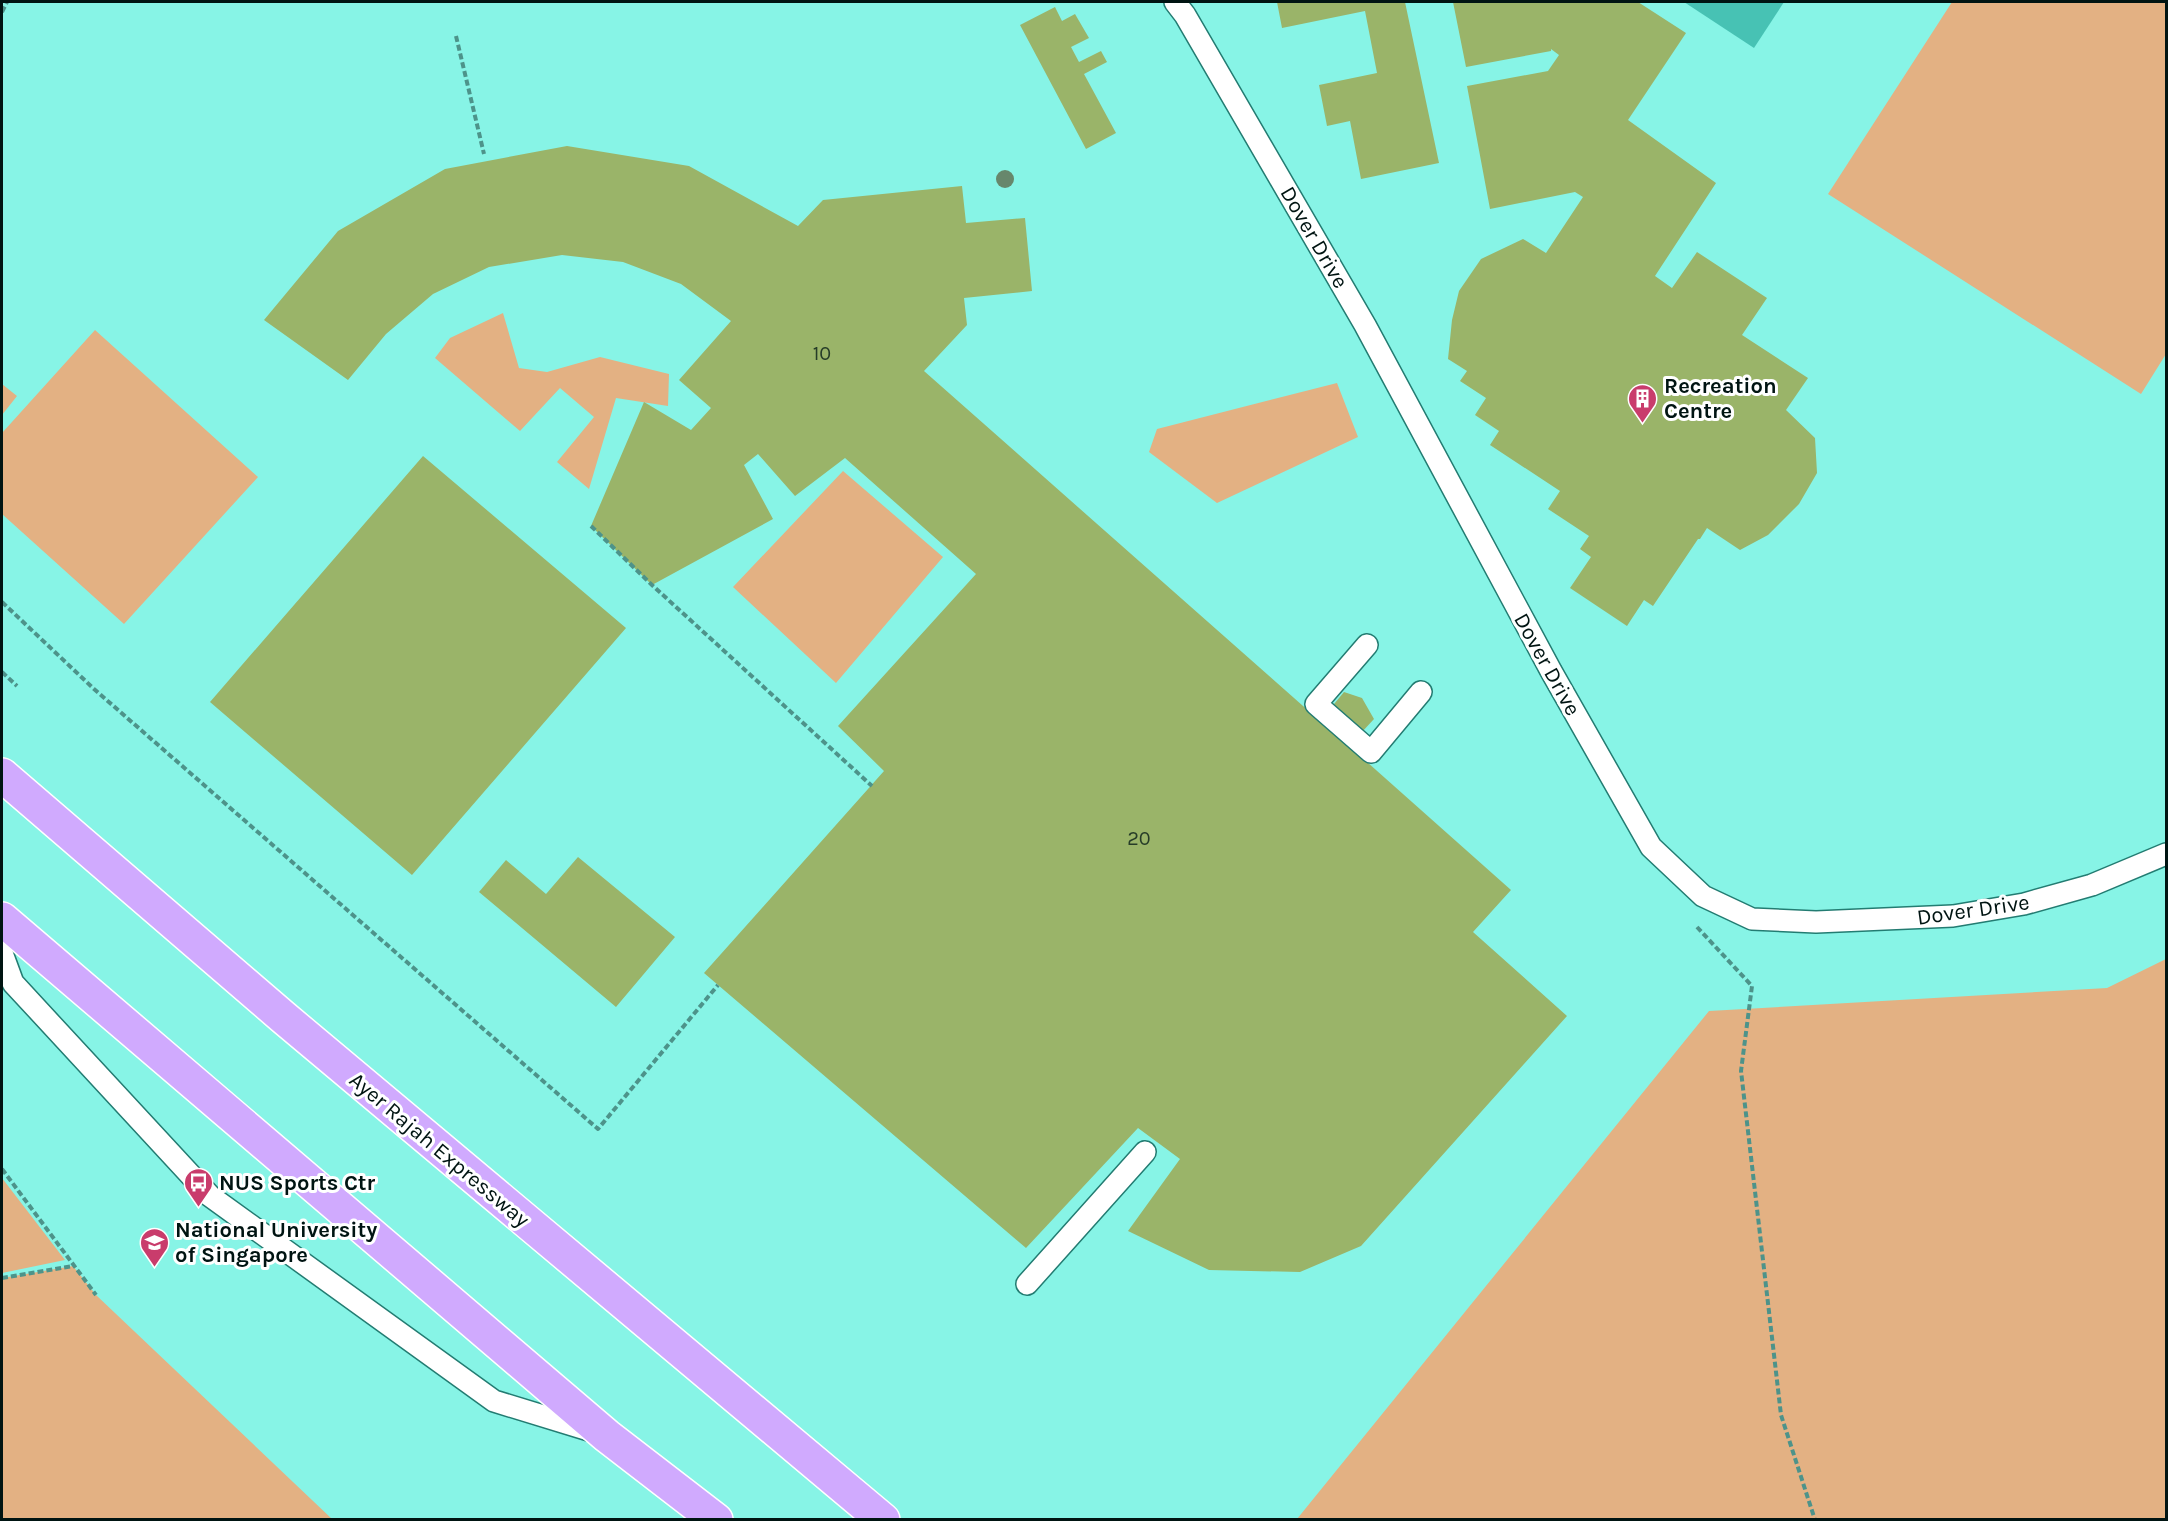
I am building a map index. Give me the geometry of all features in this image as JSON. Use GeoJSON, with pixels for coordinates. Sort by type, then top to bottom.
{"type":"FeatureCollection","features":[{"type":"Feature","properties":{"kind":"highway","name":"Ayer Rajah Expressway"},"geometry":{"type":"LineString","coordinates":[[2,775],[283,1017],[882,1520]]}},
{"type":"Feature","properties":{"kind":"highway"},"geometry":{"type":"LineString","coordinates":[[2,919],[607,1436],[716,1520]]}},
{"type":"Feature","properties":{"kind":"lane","name":"Dover Drive"},"geometry":{"type":"LineString","coordinates":[[1175,2],[1203,45],[1365,325],[1551,671],[1651,847],[1703,896],[1752,919],[1816,922],[1953,916],[2024,904],[2092,885],[2166,854]]}},
{"type":"Feature","properties":{"kind":"lane"},"geometry":{"type":"LineString","coordinates":[[1367,645],[1316,704],[1371,752],[1421,692]]}},
{"type":"Feature","properties":{"kind":"lane"},"geometry":{"type":"LineString","coordinates":[[2,953],[13,983],[210,1196],[494,1401],[607,1436]]}},
{"type":"Feature","properties":{"kind":"lane"},"geometry":{"type":"LineString","coordinates":[[1027,1284],[1146,1152]]}},
{"type":"Feature","properties":{"kind":"path"},"geometry":{"type":"LineString","coordinates":[[2,12],[7,2]]}},
{"type":"Feature","properties":{"kind":"path"},"geometry":{"type":"LineString","coordinates":[[456,36],[484,154]]}},
{"type":"Feature","properties":{"kind":"path"},"geometry":{"type":"LineString","coordinates":[[591,526],[652,585],[872,786]]}},
{"type":"Feature","properties":{"kind":"path"},"geometry":{"type":"LineString","coordinates":[[2,602],[94,689],[598,1129],[718,985]]}},
{"type":"Feature","properties":{"kind":"path"},"geometry":{"type":"LineString","coordinates":[[2,672],[17,686]]}},
{"type":"Feature","properties":{"kind":"path"},"geometry":{"type":"LineString","coordinates":[[1752,986],[1741,1071],[1778,1391],[1781,1415],[1815,1520]]}},
{"type":"Feature","properties":{"kind":"path"},"geometry":{"type":"LineString","coordinates":[[2,1168],[96,1295]]}},
{"type":"Feature","properties":{"kind":"path"},"geometry":{"type":"LineString","coordinates":[[2,1278],[73,1266]]}},
{"type":"Feature","properties":{"kind":"shaded area"},"geometry":{"type":"Polygon","coordinates":[[[1684,2],[1784,2],[1754,48],[1684,2]]]}},
{"type":"Feature","properties":{"kind":"shaded area"},"geometry":{"type":"Polygon","coordinates":[[[1952,2],[2166,2],[2166,354],[2141,394],[1828,194],[1952,2]]]}},
{"type":"Feature","properties":{"kind":"shaded area"},"geometry":{"type":"Polygon","coordinates":[[[503,313],[519,368],[547,372],[600,357],[669,374],[668,406],[616,398],[589,489],[557,462],[594,417],[560,388],[520,431],[435,358],[450,338],[503,313]]]}},
{"type":"Feature","properties":{"kind":"shaded area"},"geometry":{"type":"Polygon","coordinates":[[[95,330],[258,477],[124,624],[2,514],[2,433],[95,330]]]}},
{"type":"Feature","properties":{"kind":"shaded area"},"geometry":{"type":"Polygon","coordinates":[[[1337,383],[1358,437],[1217,503],[1149,452],[1157,429],[1337,383]]]}},
{"type":"Feature","properties":{"kind":"shaded area"},"geometry":{"type":"Polygon","coordinates":[[[2,384],[17,396],[2,415],[2,384]]]}},
{"type":"Feature","properties":{"kind":"shaded area"},"geometry":{"type":"Polygon","coordinates":[[[843,471],[943,557],[836,683],[733,587],[843,471]]]}},
{"type":"Feature","properties":{"kind":"shaded area"},"geometry":{"type":"Polygon","coordinates":[[[2166,959],[2166,1519],[1297,1519],[1709,1011],[2107,988],[2166,959]]]}},
{"type":"Feature","properties":{"kind":"shaded area"},"geometry":{"type":"Polygon","coordinates":[[[2,1178],[65,1260],[2,1273],[2,1178]]]}},
{"type":"Feature","properties":{"kind":"shaded area"},"geometry":{"type":"Polygon","coordinates":[[[73,1266],[96,1295],[332,1519],[2,1519],[2,1278],[73,1266]]]}},
{"type":"Feature","properties":{"kind":"building"},"geometry":{"type":"Polygon","coordinates":[[[1277,2],[1405,2],[1439,163],[1361,179],[1350,121],[1327,126],[1319,85],[1377,73],[1365,11],[1282,28],[1277,2]]]}},
{"type":"Feature","properties":{"kind":"building","name":"Recreation Centre"},"geometry":{"type":"Polygon","coordinates":[[[1453,2],[1638,2],[1686,33],[1628,120],[1716,183],[1655,276],[1672,288],[1697,252],[1767,298],[1742,335],[1808,378],[1786,410],[1815,438],[1817,473],[1799,504],[1768,535],[1740,550],[1707,528],[1653,606],[1644,600],[1627,626],[1570,588],[1591,557],[1580,549],[1589,536],[1548,509],[1560,491],[1490,445],[1499,431],[1475,415],[1486,398],[1460,381],[1467,371],[1448,359],[1452,320],[1459,291],[1481,259],[1523,239],[1546,253],[1583,197],[1575,192],[1490,209],[1467,86],[1548,71],[1559,55],[1551,49],[1551,51],[1466,67],[1453,2]]]}},
{"type":"Feature","properties":{"kind":"building"},"geometry":{"type":"Polygon","coordinates":[[[1055,7],[1062,21],[1075,14],[1089,38],[1071,47],[1079,62],[1101,51],[1107,62],[1084,74],[1116,133],[1086,149],[1020,25],[1055,7]]]}},
{"type":"Feature","properties":{"kind":"building"},"geometry":{"type":"Polygon","coordinates":[[[567,146],[689,166],[798,226],[823,200],[962,186],[966,223],[1025,218],[1032,291],[964,298],[967,325],[924,371],[1320,721],[1344,692],[1362,698],[1374,719],[1349,746],[1511,890],[1473,932],[1567,1016],[1361,1246],[1300,1272],[1209,1270],[1128,1231],[1180,1159],[1138,1128],[1026,1248],[704,973],[884,771],[838,726],[976,574],[845,458],[795,496],[758,454],[744,465],[773,519],[652,585],[591,526],[644,402],[691,430],[711,408],[679,380],[731,321],[681,284],[623,262],[562,255],[489,267],[433,294],[386,334],[348,380],[264,320],[338,231],[445,169],[567,146]]]}},
{"type":"Feature","properties":{"kind":"building"},"geometry":{"type":"Polygon","coordinates":[[[423,456],[626,628],[412,875],[210,702],[423,456]]]}},
{"type":"Feature","properties":{"kind":"building"},"geometry":{"type":"Polygon","coordinates":[[[578,857],[675,937],[616,1007],[479,892],[506,860],[546,894],[578,857]]]}},
{"type":"Feature","properties":{"kind":"place","name":"Recreation Centre"},"geometry":{"type":"Point","coordinates":[1643,424]}},
{"type":"Feature","properties":{"kind":"place","name":"NUS Sports Ctr"},"geometry":{"type":"Point","coordinates":[198,1208]}},
{"type":"Feature","properties":{"kind":"place","name":"National University of Singapore"},"geometry":{"type":"Point","coordinates":[154,1268]}}]}
